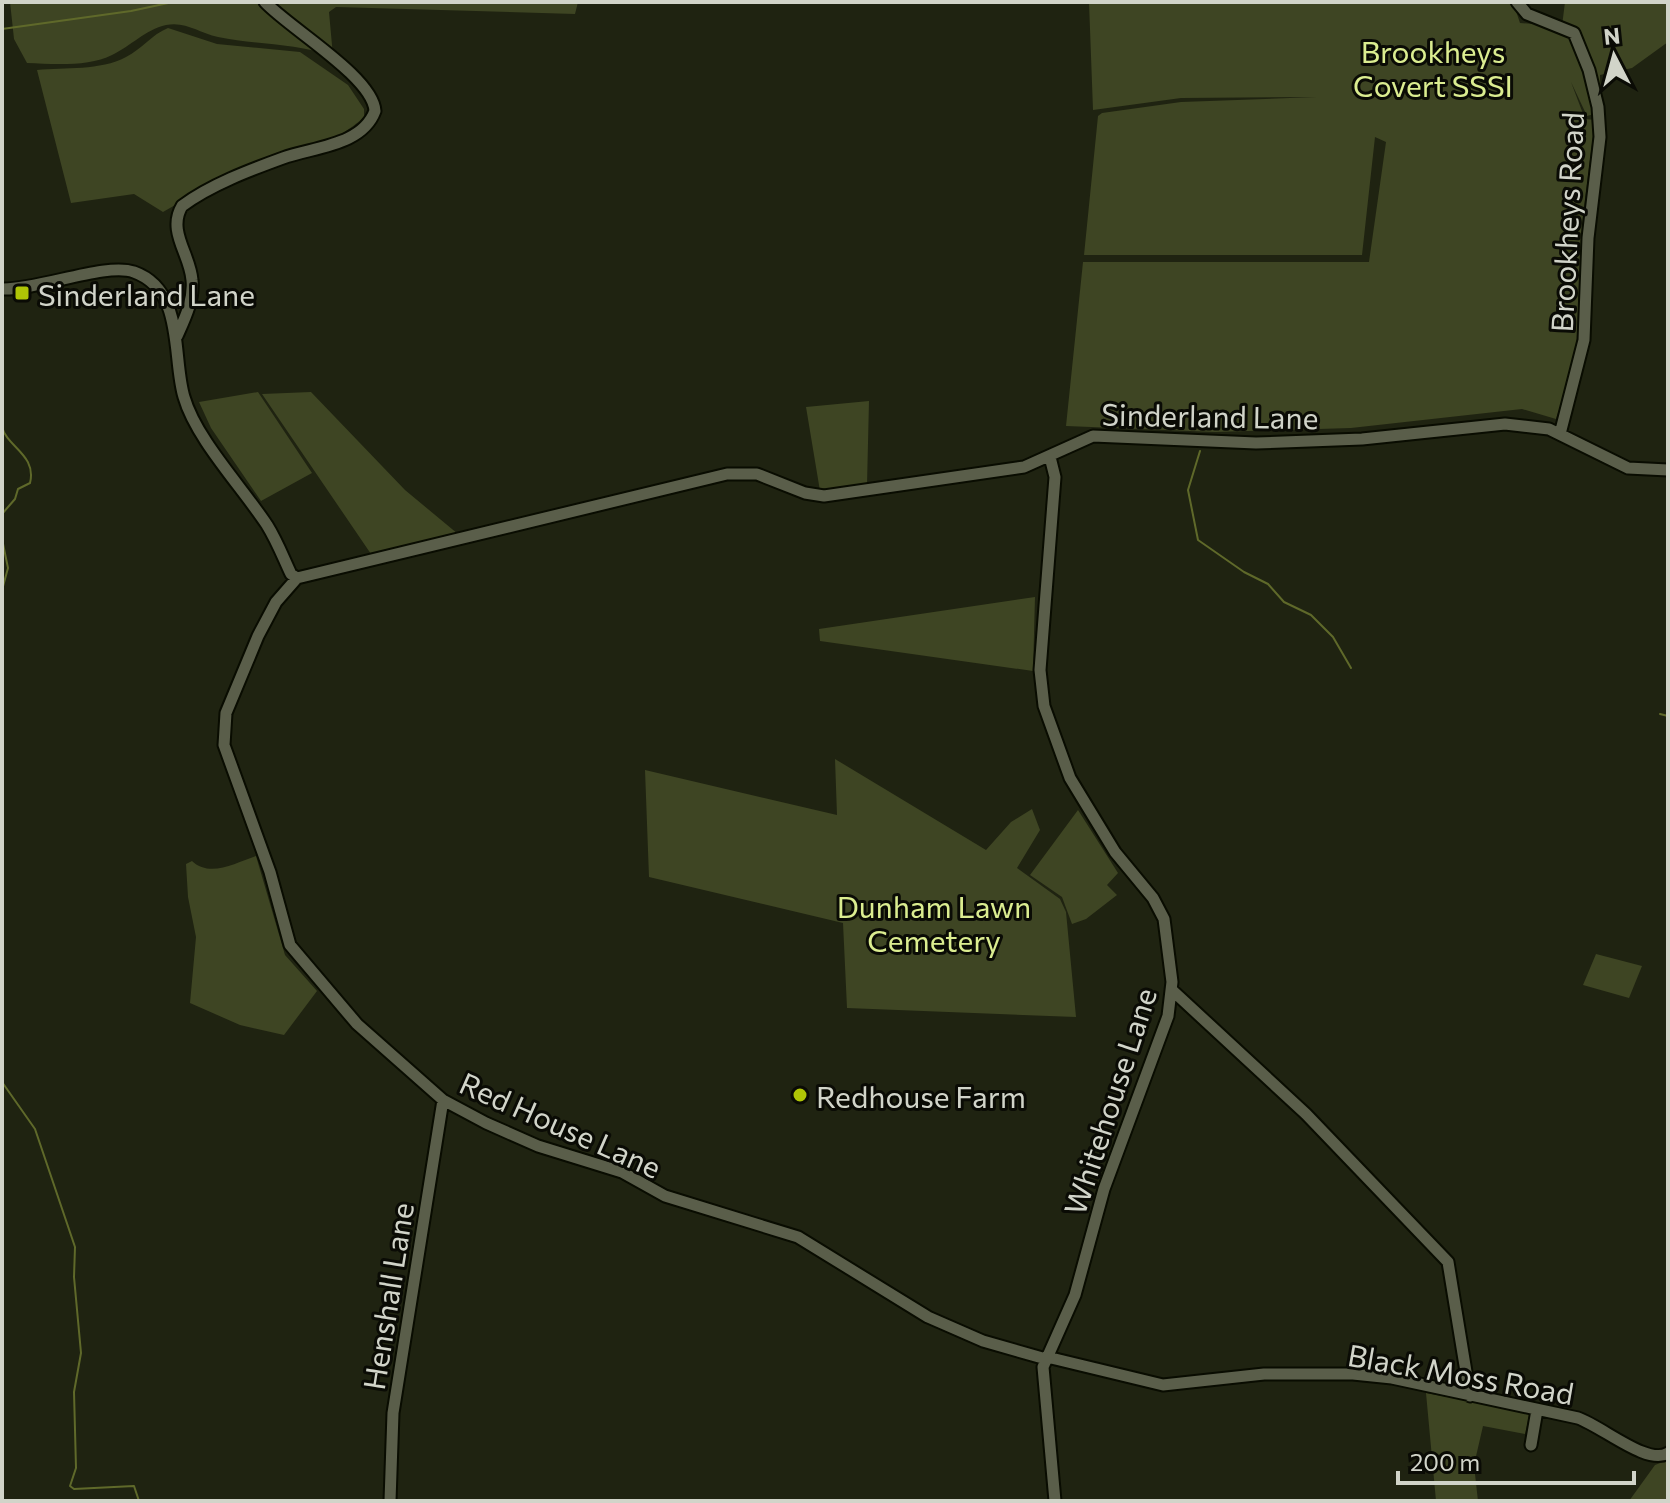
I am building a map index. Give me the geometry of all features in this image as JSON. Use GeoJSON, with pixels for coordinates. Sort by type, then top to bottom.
{"type":"FeatureCollection","features":[{"type":"Feature","properties":{"kind":"street"},"geometry":{"type":"LineString","coordinates":[[177,336],[193,288],[190,267],[176,231],[175,221],[182,206],[283,158],[337,143],[362,127],[375,111],[372,98],[354,77],[265,2]]}},
{"type":"Feature","properties":{"kind":"street","name":"Brookheys Road"},"geometry":{"type":"LineString","coordinates":[[1517,2],[1527,14],[1574,33],[1589,70],[1600,123],[1588,238],[1584,340],[1560,434]]}},
{"type":"Feature","properties":{"kind":"street"},"geometry":{"type":"LineString","coordinates":[[2,289],[43,286],[105,271],[134,272],[151,283],[161,296],[177,336],[185,400],[277,541],[290,571],[297,578]]}},
{"type":"Feature","properties":{"kind":"street","name":"Sinderland Lane"},"geometry":{"type":"LineString","coordinates":[[297,578],[727,474],[757,474],[805,493],[824,496],[1004,470],[1050,457],[1079,440],[1102,436],[1256,443],[1362,439],[1505,424],[1529,425],[1560,434],[1612,463],[1643,470],[1668,470]]}},
{"type":"Feature","properties":{"kind":"street","name":"Whitehouse Lane"},"geometry":{"type":"LineString","coordinates":[[1046,1358],[1075,1295],[1104,1189],[1168,1016],[1173,991],[1164,919],[1153,898],[1115,852],[1070,778],[1044,706],[1040,670],[1055,477],[1050,457]]}},
{"type":"Feature","properties":{"kind":"street","name":"Red House Lane"},"geometry":{"type":"LineString","coordinates":[[297,578],[270,612],[230,702],[223,729],[227,757],[270,872],[290,945],[357,1024],[443,1100],[538,1146],[600,1164],[665,1196],[798,1237],[928,1317],[983,1341],[1046,1358]]}},
{"type":"Feature","properties":{"kind":"street"},"geometry":{"type":"LineString","coordinates":[[1173,991],[1306,1114],[1448,1262],[1470,1396]]}},
{"type":"Feature","properties":{"kind":"street","name":"Henshall Lane"},"geometry":{"type":"LineString","coordinates":[[390,1501],[393,1413],[443,1100]]}},
{"type":"Feature","properties":{"kind":"street"},"geometry":{"type":"LineString","coordinates":[[1046,1358],[1041,1379],[1055,1501]]}},
{"type":"Feature","properties":{"kind":"street","name":"Black Moss Road"},"geometry":{"type":"LineString","coordinates":[[1046,1358],[1163,1385],[1264,1374],[1353,1374],[1392,1378],[1601,1426],[1648,1457],[1660,1458],[1668,1453]]}},
{"type":"Feature","properties":{"kind":"street"},"geometry":{"type":"LineString","coordinates":[[1531,1445],[1537,1410]]}},
{"type":"Feature","properties":{"kind":"green space"},"geometry":{"type":"Polygon","coordinates":[[[10,2],[578,2],[575,14],[336,7],[329,12],[333,56],[218,37],[173,24],[151,31],[103,59],[59,64],[27,63],[14,39],[10,2]]]}},
{"type":"Feature","properties":{"kind":"green space","name":"Brookheys Covert SSSI"},"geometry":{"type":"Polygon","coordinates":[[[1089,2],[1513,2],[1520,23],[1562,26],[1565,2],[1668,2],[1668,42],[1632,68],[1600,75],[1601,112],[1587,116],[1571,82],[1585,119],[1595,120],[1582,224],[1576,357],[1556,419],[1522,409],[1351,428],[1215,432],[1066,426],[1083,262],[1369,262],[1386,142],[1375,137],[1362,255],[1084,255],[1098,116],[1102,113],[1181,102],[1317,97],[1181,98],[1093,110],[1089,2]]]}},
{"type":"Feature","properties":{"kind":"green space"},"geometry":{"type":"Polygon","coordinates":[[[168,28],[217,44],[300,52],[348,85],[364,109],[364,117],[321,145],[212,188],[163,212],[134,194],[71,203],[37,70],[94,66],[116,61],[132,54],[168,28]]]}},
{"type":"Feature","properties":{"kind":"green space"},"geometry":{"type":"Polygon","coordinates":[[[258,392],[312,473],[261,501],[211,428],[199,402],[258,392]]]}},
{"type":"Feature","properties":{"kind":"green space"},"geometry":{"type":"Polygon","coordinates":[[[311,392],[405,490],[458,534],[371,554],[262,394],[311,392]]]}},
{"type":"Feature","properties":{"kind":"green space"},"geometry":{"type":"Polygon","coordinates":[[[869,401],[867,485],[820,491],[806,407],[869,401]]]}},
{"type":"Feature","properties":{"kind":"green space"},"geometry":{"type":"Polygon","coordinates":[[[1035,597],[1033,671],[820,641],[819,629],[1035,597]]]}},
{"type":"Feature","properties":{"kind":"green space","name":"Dunham Lawn Cemetery"},"geometry":{"type":"Polygon","coordinates":[[[835,759],[986,850],[1011,822],[1032,809],[1040,830],[1017,868],[1060,899],[1066,912],[1076,1017],[847,1008],[843,923],[649,877],[645,770],[837,815],[835,759]]]}},
{"type":"Feature","properties":{"kind":"green space"},"geometry":{"type":"Polygon","coordinates":[[[1078,810],[1118,873],[1107,885],[1117,895],[1086,919],[1072,924],[1062,897],[1030,875],[1078,810]]]}},
{"type":"Feature","properties":{"kind":"green space"},"geometry":{"type":"Polygon","coordinates":[[[256,856],[285,955],[317,991],[284,1035],[240,1025],[190,1003],[196,937],[188,897],[186,864],[192,861],[199,866],[215,869],[256,856]]]}},
{"type":"Feature","properties":{"kind":"green space"},"geometry":{"type":"Polygon","coordinates":[[[1596,954],[1642,966],[1629,998],[1583,985],[1596,954]]]}},
{"type":"Feature","properties":{"kind":"green space"},"geometry":{"type":"Polygon","coordinates":[[[1426,1393],[1530,1412],[1525,1434],[1483,1426],[1474,1465],[1478,1501],[1436,1501],[1426,1393]]]}},
{"type":"Feature","properties":{"kind":"green space"},"geometry":{"type":"Polygon","coordinates":[[[1668,1460],[1668,1501],[1629,1501],[1655,1465],[1668,1460]]]}},
{"type":"Feature","properties":{"kind":"waterway"},"geometry":{"type":"LineString","coordinates":[[2,29],[173,2]]}},
{"type":"Feature","properties":{"kind":"waterway"},"geometry":{"type":"LineString","coordinates":[[2,427],[9,440],[26,458],[31,473],[30,483],[18,489],[15,499],[2,514]]}},
{"type":"Feature","properties":{"kind":"waterway"},"geometry":{"type":"LineString","coordinates":[[1200,451],[1188,490],[1198,540],[1244,572],[1268,584],[1284,602],[1311,615],[1333,637],[1351,668]]}},
{"type":"Feature","properties":{"kind":"waterway"},"geometry":{"type":"LineString","coordinates":[[2,539],[8,568],[2,590]]}},
{"type":"Feature","properties":{"kind":"waterway"},"geometry":{"type":"LineString","coordinates":[[1660,714],[1668,716]]}},
{"type":"Feature","properties":{"kind":"waterway"},"geometry":{"type":"LineString","coordinates":[[2,1082],[35,1129],[75,1247],[74,1277],[81,1353],[74,1392],[76,1468],[70,1486],[74,1489],[134,1486],[139,1501]]}},
{"type":"Feature","properties":{"kind":"place","name":"Sinderland Lane"},"geometry":{"type":"Point","coordinates":[22,293]}},
{"type":"Feature","properties":{"kind":"place","name":"Redhouse Farm"},"geometry":{"type":"Point","coordinates":[800,1095]}}]}
